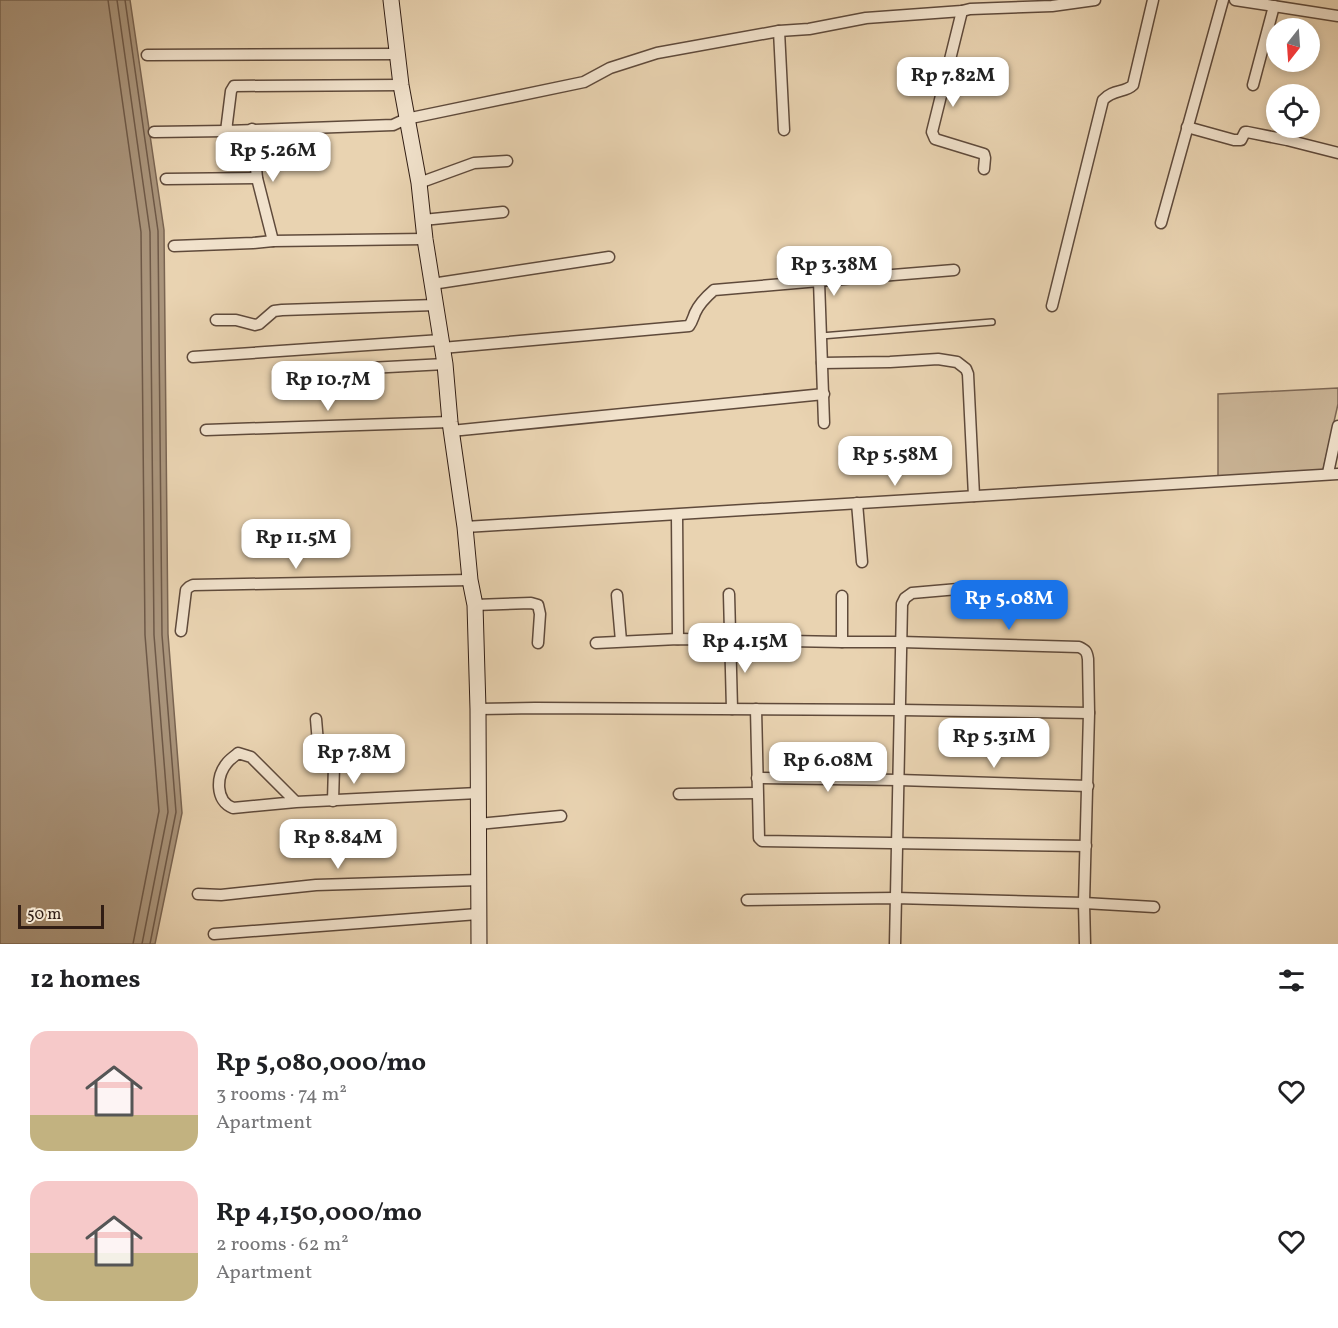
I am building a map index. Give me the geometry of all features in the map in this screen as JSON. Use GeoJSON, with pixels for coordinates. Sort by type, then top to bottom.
{"type":"FeatureCollection","features":[{"type":"Feature","properties":{"kind":"main road"},"geometry":{"type":"LineString","coordinates":[[391,0],[406,119],[419,183],[425,239],[445,364],[470,580],[475,605],[479,944]]}},
{"type":"Feature","properties":{"kind":"street"},"geometry":{"type":"LineString","coordinates":[[154,132],[393,125],[406,119],[584,82],[610,68],[657,53],[779,31],[809,29],[866,18],[970,9],[1052,6],[1095,0]]}},
{"type":"Feature","properties":{"kind":"street"},"geometry":{"type":"LineString","coordinates":[[1052,306],[1103,100],[1116,91],[1131,88],[1154,0]]}},
{"type":"Feature","properties":{"kind":"street"},"geometry":{"type":"LineString","coordinates":[[1161,223],[1223,0]]}},
{"type":"Feature","properties":{"kind":"street"},"geometry":{"type":"LineString","coordinates":[[1235,0],[1338,16]]}},
{"type":"Feature","properties":{"kind":"street"},"geometry":{"type":"LineString","coordinates":[[1253,85],[1274,6]]}},
{"type":"Feature","properties":{"kind":"street"},"geometry":{"type":"LineString","coordinates":[[962,10],[932,132],[935,139],[984,154],[984,169]]}},
{"type":"Feature","properties":{"kind":"street"},"geometry":{"type":"LineString","coordinates":[[779,31],[784,130]]}},
{"type":"Feature","properties":{"kind":"street"},"geometry":{"type":"LineString","coordinates":[[147,55],[398,54]]}},
{"type":"Feature","properties":{"kind":"street"},"geometry":{"type":"LineString","coordinates":[[226,131],[231,91],[234,86],[401,85]]}},
{"type":"Feature","properties":{"kind":"street"},"geometry":{"type":"LineString","coordinates":[[1187,127],[1234,140],[1241,140],[1247,132],[1338,153]]}},
{"type":"Feature","properties":{"kind":"street"},"geometry":{"type":"LineString","coordinates":[[252,129],[258,178],[273,241]]}},
{"type":"Feature","properties":{"kind":"street"},"geometry":{"type":"LineString","coordinates":[[419,183],[474,163],[507,161]]}},
{"type":"Feature","properties":{"kind":"street"},"geometry":{"type":"LineString","coordinates":[[166,179],[258,178]]}},
{"type":"Feature","properties":{"kind":"street"},"geometry":{"type":"LineString","coordinates":[[423,220],[503,212]]}},
{"type":"Feature","properties":{"kind":"street"},"geometry":{"type":"LineString","coordinates":[[174,246],[273,241],[425,239]]}},
{"type":"Feature","properties":{"kind":"street"},"geometry":{"type":"LineString","coordinates":[[432,284],[609,257]]}},
{"type":"Feature","properties":{"kind":"street"},"geometry":{"type":"LineString","coordinates":[[193,357],[441,344],[689,326],[706,297],[714,290],[954,270]]}},
{"type":"Feature","properties":{"kind":"street"},"geometry":{"type":"LineString","coordinates":[[819,281],[824,423]]}},
{"type":"Feature","properties":{"kind":"street"},"geometry":{"type":"LineString","coordinates":[[216,320],[236,320],[255,325],[274,311],[282,310],[435,305]]}},
{"type":"Feature","properties":{"kind":"street"},"geometry":{"type":"LineString","coordinates":[[822,363],[938,359],[957,362],[966,369],[969,374],[974,496]]}},
{"type":"Feature","properties":{"kind":"street"},"geometry":{"type":"LineString","coordinates":[[369,368],[445,364]]}},
{"type":"Feature","properties":{"kind":"street"},"geometry":{"type":"LineString","coordinates":[[206,430],[451,426],[824,394]]}},
{"type":"Feature","properties":{"kind":"street"},"geometry":{"type":"LineString","coordinates":[[465,527],[1333,474],[1338,426]]}},
{"type":"Feature","properties":{"kind":"street"},"geometry":{"type":"LineString","coordinates":[[857,503],[862,562]]}},
{"type":"Feature","properties":{"kind":"street"},"geometry":{"type":"LineString","coordinates":[[677,515],[678,639]]}},
{"type":"Feature","properties":{"kind":"street"},"geometry":{"type":"LineString","coordinates":[[181,631],[186,590],[193,585],[470,580]]}},
{"type":"Feature","properties":{"kind":"street"},"geometry":{"type":"LineString","coordinates":[[895,944],[902,604],[912,593],[981,586]]}},
{"type":"Feature","properties":{"kind":"street"},"geometry":{"type":"LineString","coordinates":[[729,594],[732,709]]}},
{"type":"Feature","properties":{"kind":"street"},"geometry":{"type":"LineString","coordinates":[[617,595],[621,641]]}},
{"type":"Feature","properties":{"kind":"street"},"geometry":{"type":"LineString","coordinates":[[842,596],[842,642]]}},
{"type":"Feature","properties":{"kind":"street"},"geometry":{"type":"LineString","coordinates":[[475,605],[531,603],[538,605],[540,614],[538,643]]}},
{"type":"Feature","properties":{"kind":"street"},"geometry":{"type":"LineString","coordinates":[[596,643],[678,639],[1079,647],[1087,653],[1088,659],[1085,944]]}},
{"type":"Feature","properties":{"kind":"street"},"geometry":{"type":"LineString","coordinates":[[478,710],[756,709],[1089,713]]}},
{"type":"Feature","properties":{"kind":"street"},"geometry":{"type":"LineString","coordinates":[[756,709],[759,838],[762,841],[1086,846]]}},
{"type":"Feature","properties":{"kind":"street"},"geometry":{"type":"LineString","coordinates":[[316,719],[318,743],[328,754],[334,766],[333,801]]}},
{"type":"Feature","properties":{"kind":"street"},"geometry":{"type":"LineString","coordinates":[[296,802],[251,757],[238,753],[223,769],[218,788],[220,796],[229,807],[233,808],[296,802],[478,793]]}},
{"type":"Feature","properties":{"kind":"street"},"geometry":{"type":"LineString","coordinates":[[757,778],[1088,786]]}},
{"type":"Feature","properties":{"kind":"street"},"geometry":{"type":"LineString","coordinates":[[679,794],[757,793]]}},
{"type":"Feature","properties":{"kind":"street"},"geometry":{"type":"LineString","coordinates":[[478,824],[561,816]]}},
{"type":"Feature","properties":{"kind":"street"},"geometry":{"type":"LineString","coordinates":[[198,894],[221,895],[316,885],[479,880]]}},
{"type":"Feature","properties":{"kind":"street"},"geometry":{"type":"LineString","coordinates":[[747,900],[895,898],[1154,907]]}},
{"type":"Feature","properties":{"kind":"street"},"geometry":{"type":"LineString","coordinates":[[214,934],[478,914]]}},
{"type":"Feature","properties":{"kind":"lane"},"geometry":{"type":"LineString","coordinates":[[821,336],[992,322]]}},
{"type":"Feature","properties":{"kind":"shaded area"},"geometry":{"type":"Polygon","coordinates":[[[1338,388],[1338,404],[1323,470],[1218,478],[1218,394],[1338,388]]]}},
{"type":"Feature","properties":{"kind":"water"},"geometry":{"type":"Polygon","coordinates":[[[0,0],[130,0],[164,230],[168,634],[182,813],[155,944],[0,944],[0,0]]]}}]}
